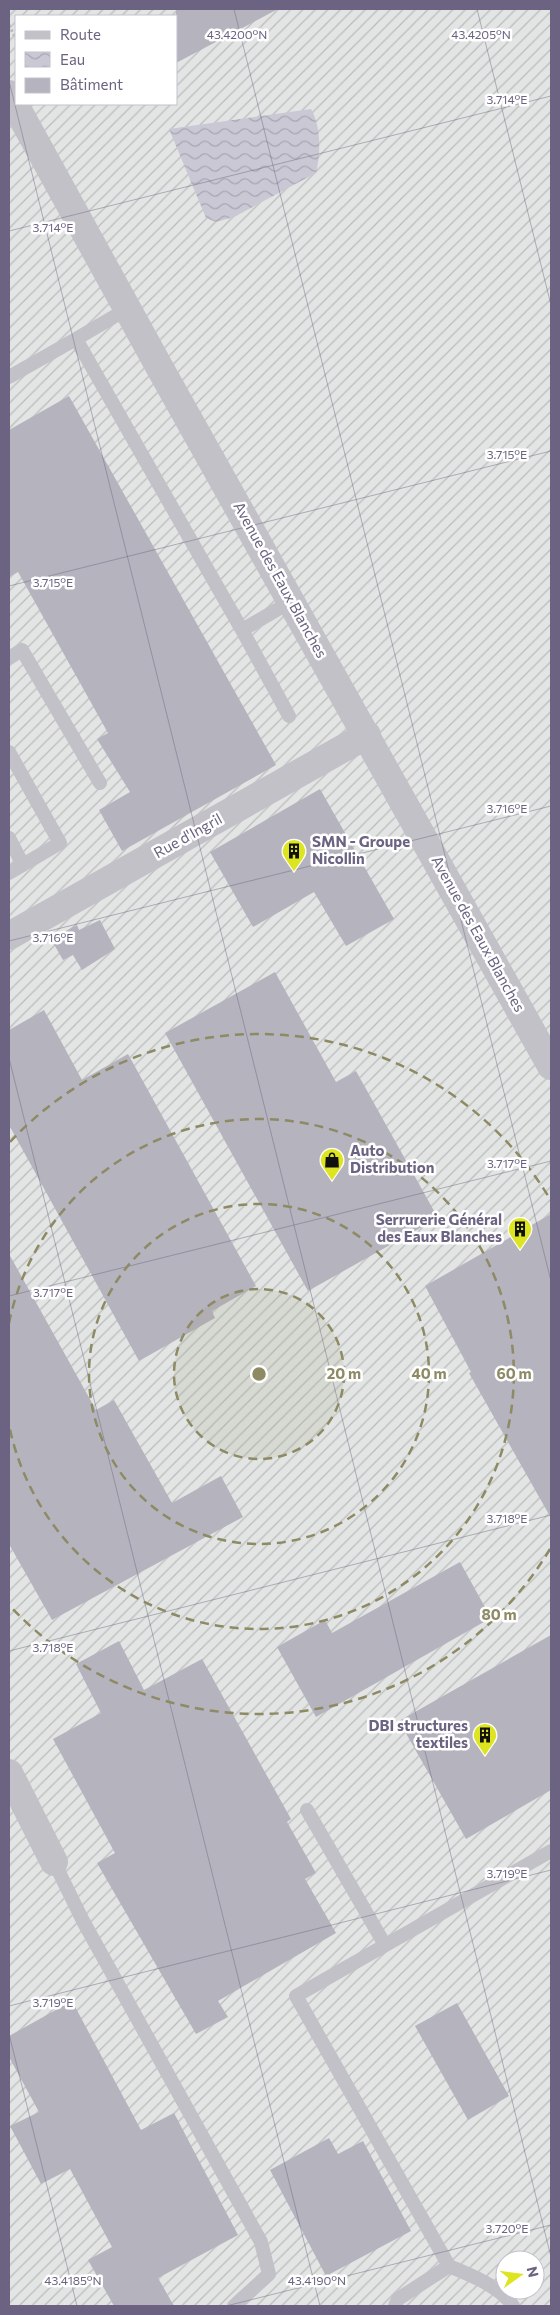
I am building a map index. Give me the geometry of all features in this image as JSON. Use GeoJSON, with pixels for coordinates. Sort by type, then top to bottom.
{"type":"FeatureCollection","features":[{"type":"Feature","properties":{"kind":"street","name":"Avenue des Eaux Blanches"},"geometry":{"type":"LineString","coordinates":[[12,110],[127,309],[551,1066]]}},
{"type":"Feature","properties":{"kind":"street","name":"Rue d'Ingril"},"geometry":{"type":"LineString","coordinates":[[9,936],[367,735]]}},
{"type":"Feature","properties":{"kind":"street"},"geometry":{"type":"LineString","coordinates":[[9,1773],[54,1862]]}},
{"type":"Feature","properties":{"kind":"lane"},"geometry":{"type":"LineString","coordinates":[[9,377],[127,309]]}},
{"type":"Feature","properties":{"kind":"lane"},"geometry":{"type":"LineString","coordinates":[[76,339],[289,716]]}},
{"type":"Feature","properties":{"kind":"lane"},"geometry":{"type":"LineString","coordinates":[[242,630],[292,602]]}},
{"type":"Feature","properties":{"kind":"lane"},"geometry":{"type":"LineString","coordinates":[[9,658],[22,650],[100,783]]}},
{"type":"Feature","properties":{"kind":"lane"},"geometry":{"type":"LineString","coordinates":[[9,752],[60,843],[9,873]]}},
{"type":"Feature","properties":{"kind":"lane"},"geometry":{"type":"LineString","coordinates":[[9,838],[23,865]]}},
{"type":"Feature","properties":{"kind":"lane"},"geometry":{"type":"LineString","coordinates":[[308,1810],[385,1945]]}},
{"type":"Feature","properties":{"kind":"lane"},"geometry":{"type":"LineString","coordinates":[[513,2306],[507,2298],[472,2276],[449,2266],[296,1996],[551,1851]]}},
{"type":"Feature","properties":{"kind":"lane"},"geometry":{"type":"LineString","coordinates":[[54,1862],[88,1930],[261,2242],[269,2274],[234,2306]]}},
{"type":"Feature","properties":{"kind":"lane"},"geometry":{"type":"LineString","coordinates":[[395,2306],[398,2298],[449,2266]]}},
{"type":"Feature","properties":{"kind":"path"},"geometry":{"type":"LineString","coordinates":[[9,26],[15,37]]}},
{"type":"Feature","properties":{"kind":"shaded area"},"geometry":{"type":"Polygon","coordinates":[[[9,9],[551,9],[551,2306],[9,2306],[9,9]]]}},
{"type":"Feature","properties":{"kind":"water"},"geometry":{"type":"Polygon","coordinates":[[[311,109],[317,123],[319,140],[319,157],[316,173],[234,217],[216,222],[206,218],[169,129],[311,109]]]}},
{"type":"Feature","properties":{"kind":"building"},"geometry":{"type":"Polygon","coordinates":[[[176,9],[278,9],[178,62],[178,15],[176,15],[176,9]]]}},
{"type":"Feature","properties":{"kind":"building"},"geometry":{"type":"Polygon","coordinates":[[[69,396],[276,765],[122,851],[99,810],[130,792],[97,739],[108,733],[18,572],[9,577],[9,430],[69,396]]]}},
{"type":"Feature","properties":{"kind":"building","name":"SMN - Groupe Nicollin"},"geometry":{"type":"Polygon","coordinates":[[[320,789],[394,919],[346,946],[314,892],[253,927],[210,852],[320,789]]]}},
{"type":"Feature","properties":{"kind":"building"},"geometry":{"type":"Polygon","coordinates":[[[100,920],[115,949],[82,970],[73,955],[63,960],[51,939],[77,925],[79,930],[100,920]]]}},
{"type":"Feature","properties":{"kind":"building","name":"Auto Distribution"},"geometry":{"type":"Polygon","coordinates":[[[275,972],[336,1082],[356,1071],[438,1218],[308,1291],[165,1033],[275,972]]]}},
{"type":"Feature","properties":{"kind":"building"},"geometry":{"type":"Polygon","coordinates":[[[44,1010],[82,1080],[128,1054],[256,1286],[212,1311],[215,1318],[139,1361],[9,1125],[9,1030],[44,1010]]]}},
{"type":"Feature","properties":{"kind":"building"},"geometry":{"type":"Polygon","coordinates":[[[551,1214],[551,1518],[469,1373],[471,1372],[425,1286],[551,1214]]]}},
{"type":"Feature","properties":{"kind":"building"},"geometry":{"type":"Polygon","coordinates":[[[9,1254],[96,1410],[114,1400],[172,1503],[221,1476],[243,1517],[52,1620],[9,1544],[9,1254]]]}},
{"type":"Feature","properties":{"kind":"building"},"geometry":{"type":"Polygon","coordinates":[[[460,1562],[491,1618],[316,1717],[277,1647],[325,1620],[332,1633],[460,1562]]]}},
{"type":"Feature","properties":{"kind":"building","name":"DBI structures textiles"},"geometry":{"type":"Polygon","coordinates":[[[551,1635],[551,1790],[466,1839],[399,1721],[551,1635]]]}},
{"type":"Feature","properties":{"kind":"building"},"geometry":{"type":"Polygon","coordinates":[[[119,1641],[144,1690],[202,1659],[291,1819],[287,1822],[316,1873],[305,1879],[336,1933],[218,2001],[228,2017],[196,2034],[97,1863],[115,1853],[53,1739],[101,1713],[76,1664],[119,1641]]]}},
{"type":"Feature","properties":{"kind":"building"},"geometry":{"type":"Polygon","coordinates":[[[72,2001],[141,2130],[174,2113],[238,2235],[158,2278],[174,2306],[114,2306],[88,2260],[112,2247],[70,2169],[41,2184],[10,2126],[39,2112],[9,2057],[9,2036],[72,2001]]]}},
{"type":"Feature","properties":{"kind":"building"},"geometry":{"type":"Polygon","coordinates":[[[457,2003],[509,2096],[468,2120],[415,2026],[457,2003]]]}},
{"type":"Feature","properties":{"kind":"building"},"geometry":{"type":"Polygon","coordinates":[[[329,2138],[338,2154],[363,2141],[411,2231],[326,2276],[270,2170],[329,2138]]]}},
{"type":"Feature","properties":{"kind":"place","name":"SMN - Groupe Nicollin"},"geometry":{"type":"Point","coordinates":[294,872]}},
{"type":"Feature","properties":{"kind":"place","name":"Auto Distribution"},"geometry":{"type":"Point","coordinates":[332,1181]}},
{"type":"Feature","properties":{"kind":"place","name":"Serrurerie Général des Eaux Blanches"},"geometry":{"type":"Point","coordinates":[520,1250]}},
{"type":"Feature","properties":{"kind":"place","name":"DBI structures textiles"},"geometry":{"type":"Point","coordinates":[485,1756]}}]}
